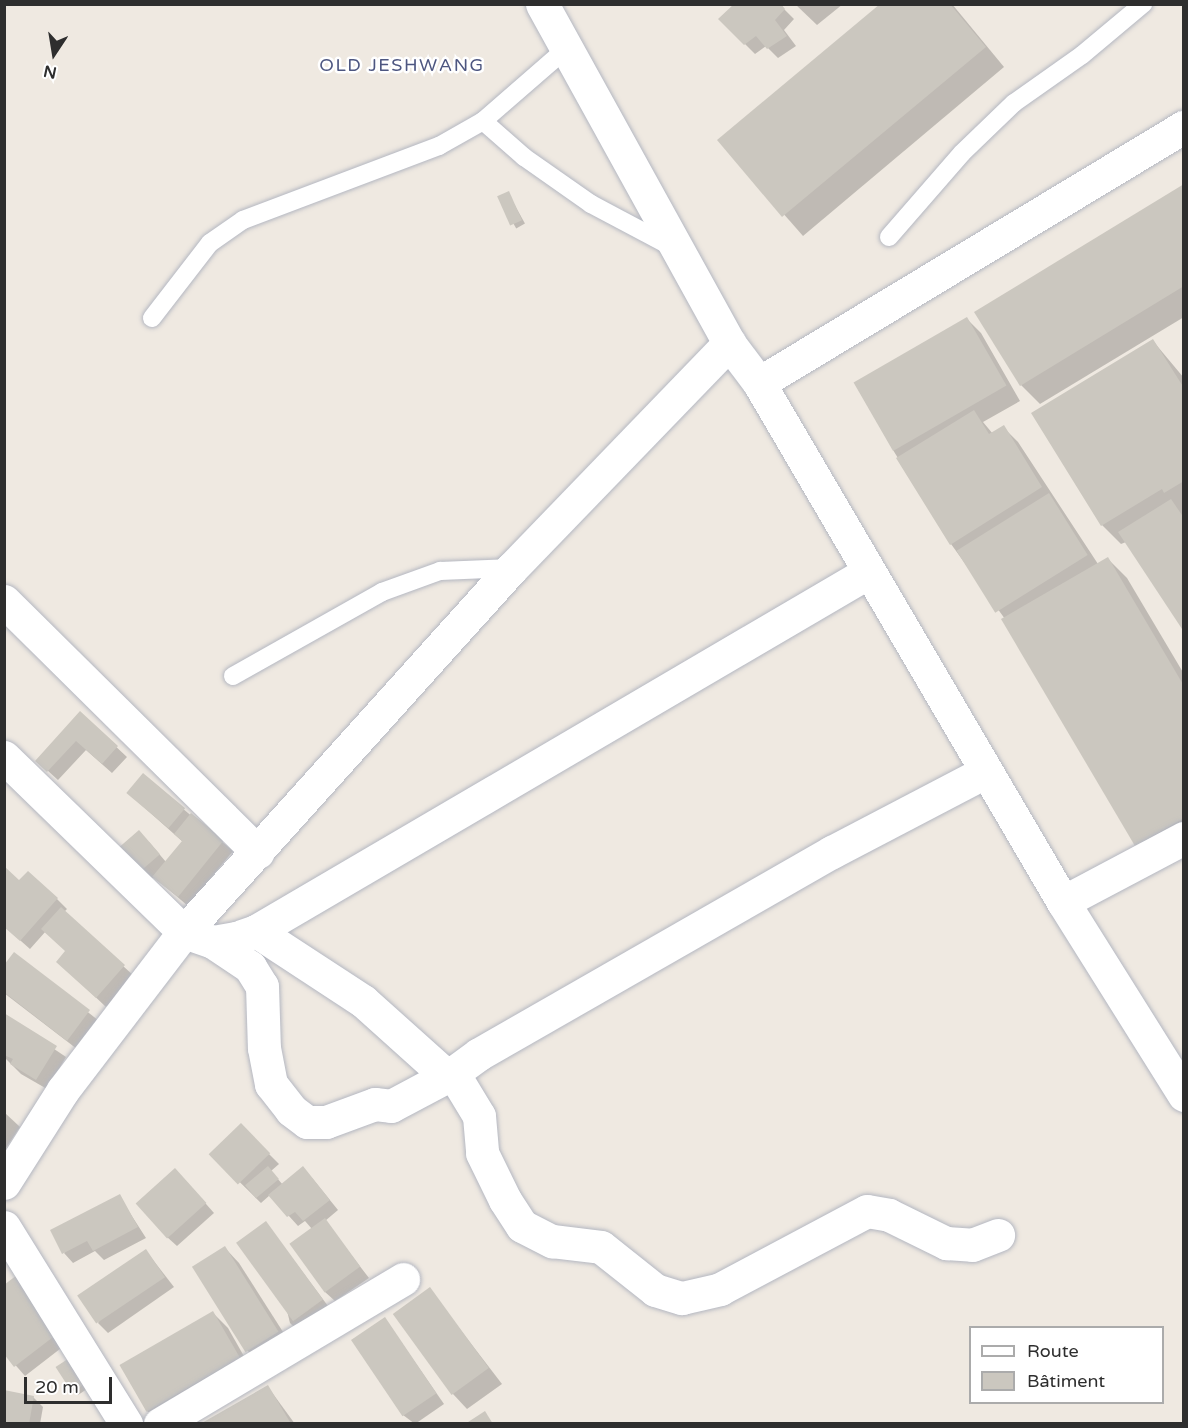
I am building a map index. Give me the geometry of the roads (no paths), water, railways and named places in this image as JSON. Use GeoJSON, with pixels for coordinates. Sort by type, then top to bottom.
{"type":"FeatureCollection","features":[{"type":"Feature","properties":{"kind":"street"},"geometry":{"type":"LineString","coordinates":[[542,4],[568,47],[729,343],[759,384],[867,573],[1063,902],[1184,1095]]}},
{"type":"Feature","properties":{"kind":"street"},"geometry":{"type":"LineString","coordinates":[[759,384],[1184,128]]}},
{"type":"Feature","properties":{"kind":"street"},"geometry":{"type":"LineString","coordinates":[[4,1183],[63,1090],[199,937],[258,852],[512,568],[729,343]]}},
{"type":"Feature","properties":{"kind":"street"},"geometry":{"type":"LineString","coordinates":[[199,937],[256,931],[867,573]]}},
{"type":"Feature","properties":{"kind":"street"},"geometry":{"type":"LineString","coordinates":[[4,601],[258,852]]}},
{"type":"Feature","properties":{"kind":"street"},"geometry":{"type":"LineString","coordinates":[[4,757],[199,937],[250,967],[262,986],[264,1048],[272,1084],[291,1110],[307,1122],[326,1122],[375,1104],[391,1106],[453,1073],[479,1054],[832,852],[986,772]]}},
{"type":"Feature","properties":{"kind":"street"},"geometry":{"type":"LineString","coordinates":[[1063,902],[1184,838]]}},
{"type":"Feature","properties":{"kind":"street"},"geometry":{"type":"LineString","coordinates":[[256,931],[363,1001],[441,1071],[453,1073],[479,1116],[482,1153],[505,1200],[522,1226],[552,1241],[600,1247],[655,1290],[682,1298],[720,1289],[788,1255],[799,1244],[834,1231],[845,1220],[867,1211],[889,1215],[946,1244],[972,1245],[998,1234]]}},
{"type":"Feature","properties":{"kind":"street"},"geometry":{"type":"LineString","coordinates":[[4,1227],[126,1424]]}},
{"type":"Feature","properties":{"kind":"street"},"geometry":{"type":"LineString","coordinates":[[160,1424],[403,1279]]}},
{"type":"Feature","properties":{"kind":"lane"},"geometry":{"type":"LineString","coordinates":[[889,237],[962,153],[1014,103],[1082,55],[1143,4]]}},
{"type":"Feature","properties":{"kind":"lane"},"geometry":{"type":"LineString","coordinates":[[152,318],[210,243],[243,220],[439,146],[483,121],[568,47]]}},
{"type":"Feature","properties":{"kind":"lane"},"geometry":{"type":"LineString","coordinates":[[483,121],[524,157],[591,204],[679,250]]}},
{"type":"Feature","properties":{"kind":"lane"},"geometry":{"type":"LineString","coordinates":[[233,676],[382,592],[440,571],[512,568]]}},
{"type":"Feature","properties":{"kind":"district","name":"OLD JESHWANG"},"geometry":{"type":"Point","coordinates":[402,65]}}]}
